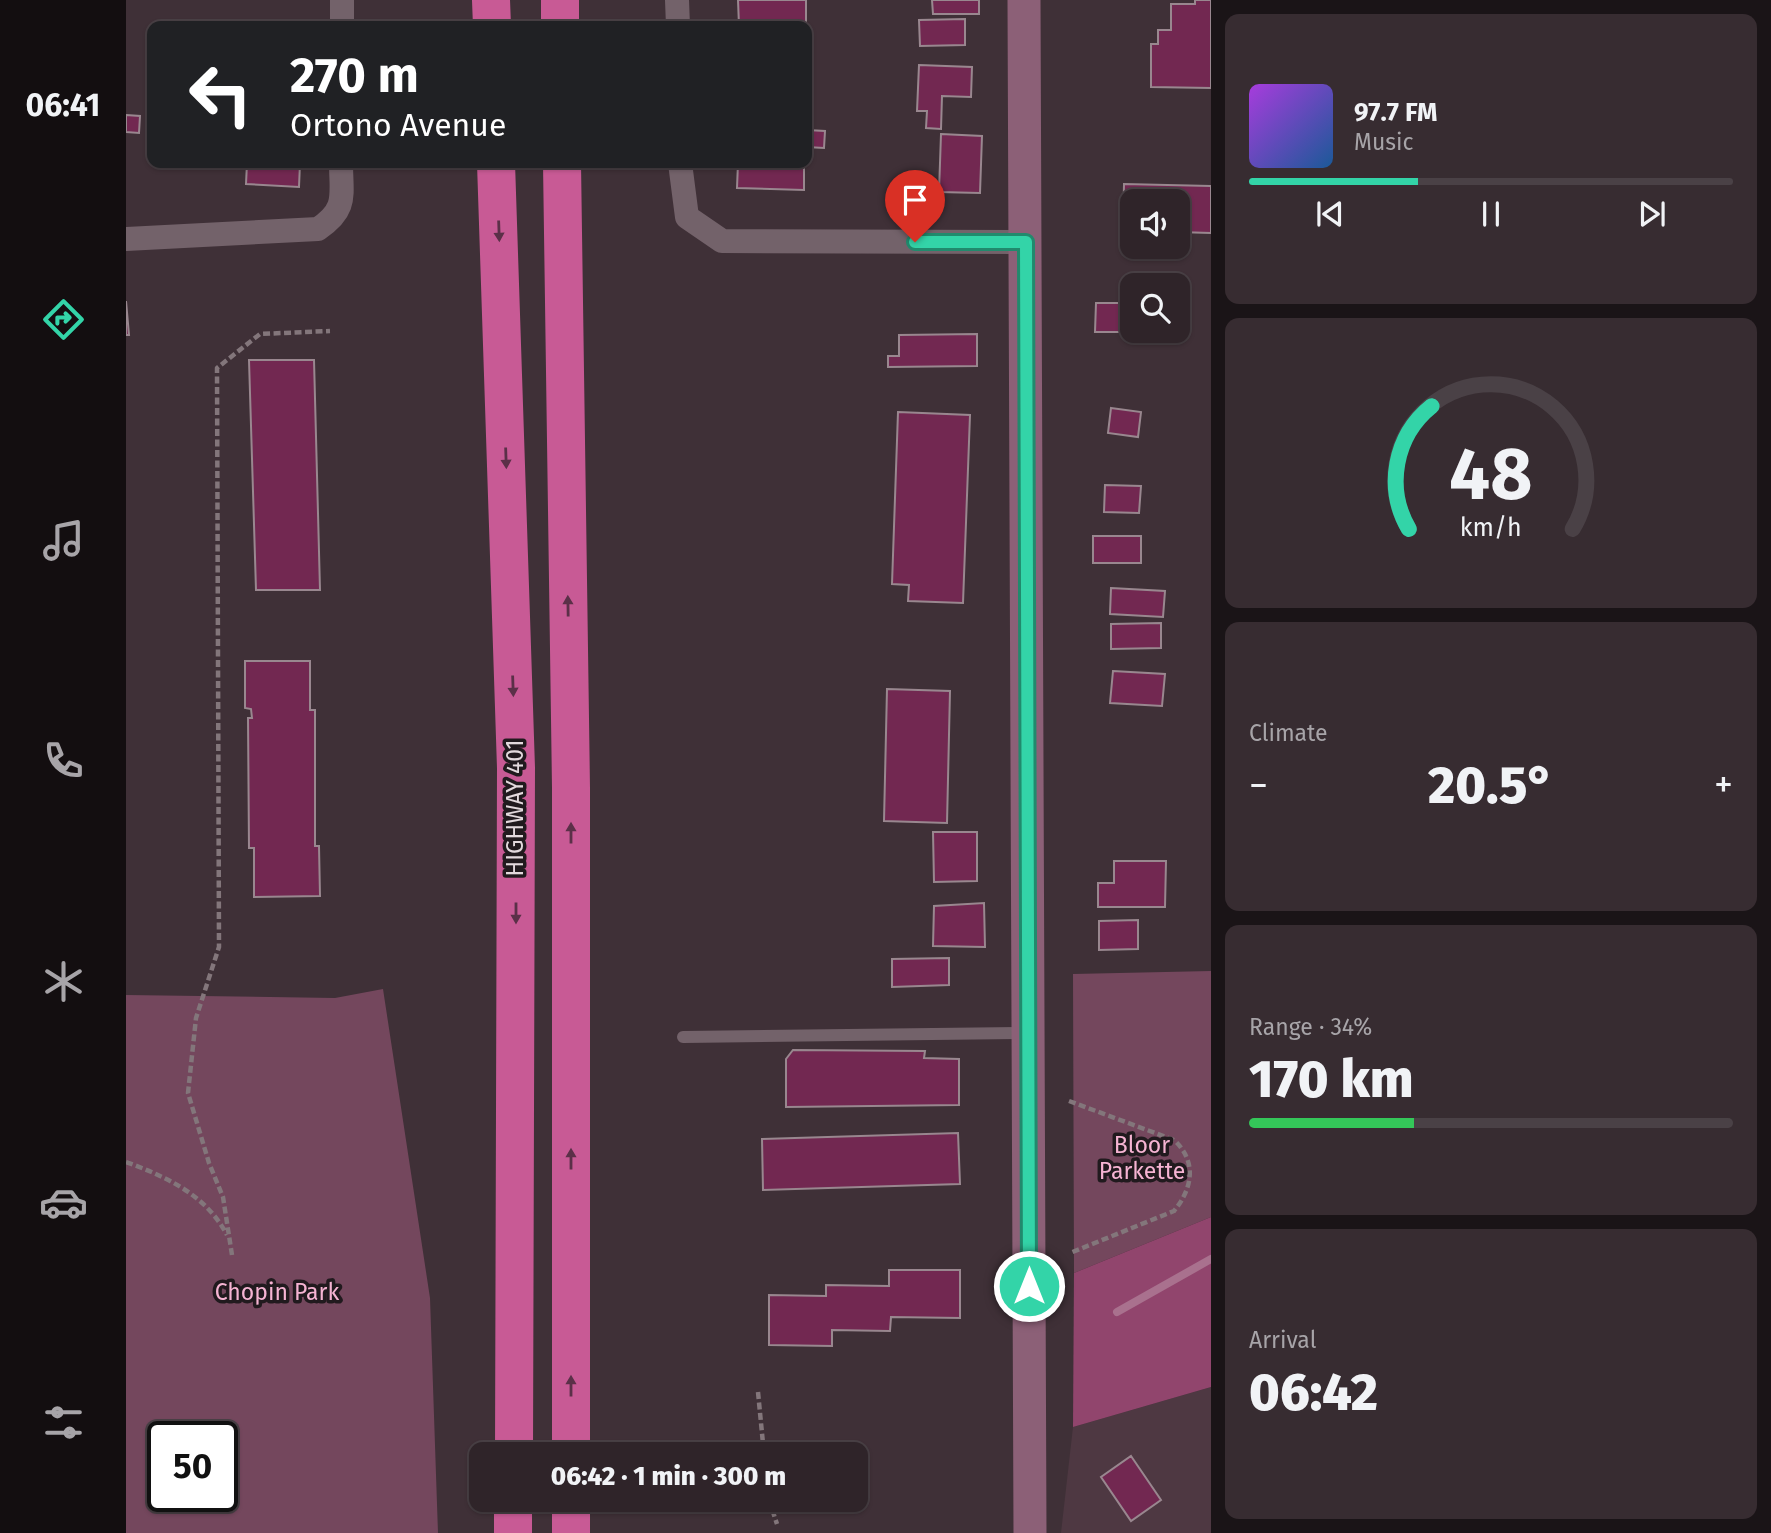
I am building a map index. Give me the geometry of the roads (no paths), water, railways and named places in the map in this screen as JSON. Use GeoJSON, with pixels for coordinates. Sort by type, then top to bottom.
{"type":"FeatureCollection","features":[{"type":"Feature","properties":{"kind":"highway"},"geometry":{"type":"LineString","coordinates":[[491,0],[492,21]]}},
{"type":"Feature","properties":{"kind":"highway"},"geometry":{"type":"LineString","coordinates":[[560,0],[560,21]]}},
{"type":"Feature","properties":{"kind":"highway","name":"HIGHWAY 401"},"geometry":{"type":"LineString","coordinates":[[496,168],[516,768],[514,1442]]}},
{"type":"Feature","properties":{"kind":"highway"},"geometry":{"type":"LineString","coordinates":[[562,168],[570,788],[571,1442]]}},
{"type":"Feature","properties":{"kind":"highway"},"geometry":{"type":"LineString","coordinates":[[513,1512],[513,1533]]}},
{"type":"Feature","properties":{"kind":"highway"},"geometry":{"type":"LineString","coordinates":[[571,1512],[571,1533]]}},
{"type":"Feature","properties":{"kind":"main road"},"geometry":{"type":"LineString","coordinates":[[1024,0],[1030,1533]]}},
{"type":"Feature","properties":{"kind":"street"},"geometry":{"type":"LineString","coordinates":[[342,0],[342,21]]}},
{"type":"Feature","properties":{"kind":"street"},"geometry":{"type":"LineString","coordinates":[[677,0],[678,21]]}},
{"type":"Feature","properties":{"kind":"street"},"geometry":{"type":"LineString","coordinates":[[126,239],[318,229],[335,217],[341,205],[341,168]]}},
{"type":"Feature","properties":{"kind":"street"},"geometry":{"type":"LineString","coordinates":[[681,168],[687,218],[722,242],[1026,242]]}},
{"type":"Feature","properties":{"kind":"lane"},"geometry":{"type":"LineString","coordinates":[[683,1037],[1028,1033]]}},
{"type":"Feature","properties":{"kind":"waterway"},"geometry":{"type":"LineString","coordinates":[[1117,1312],[1211,1259]]}},
{"type":"Feature","properties":{"kind":"park label","name":"Bloor Parkette"},"geometry":{"type":"Point","coordinates":[1142,1158]}},
{"type":"Feature","properties":{"kind":"park label","name":"Chopin Park"},"geometry":{"type":"Point","coordinates":[277,1292]}}]}
